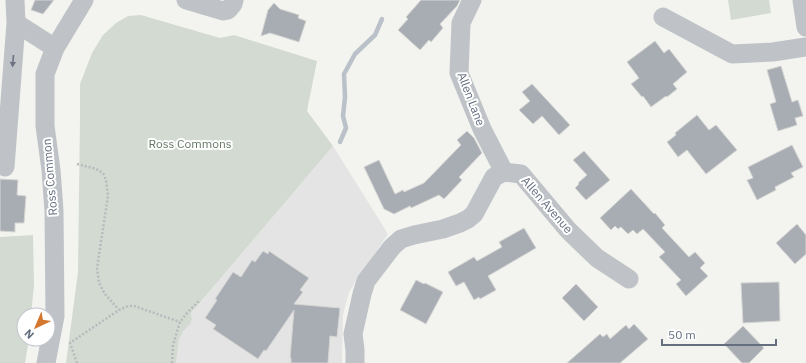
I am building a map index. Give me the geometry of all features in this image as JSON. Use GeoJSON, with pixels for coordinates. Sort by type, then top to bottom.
{"type":"FeatureCollection","features":[{"type":"Feature","properties":{"kind":"street"},"geometry":{"type":"LineString","coordinates":[[5,167],[16,23],[15,0]]}},
{"type":"Feature","properties":{"kind":"street","name":"Ross Common"},"geometry":{"type":"LineString","coordinates":[[46,363],[55,316],[55,308],[54,212],[51,170],[45,126],[45,74],[55,48],[84,0]]}},
{"type":"Feature","properties":{"kind":"street"},"geometry":{"type":"LineString","coordinates":[[186,0],[223,11],[228,10],[233,4],[234,0]]}},
{"type":"Feature","properties":{"kind":"street","name":"Allen Lane"},"geometry":{"type":"LineString","coordinates":[[472,0],[461,23],[459,73],[482,129],[504,172]]}},
{"type":"Feature","properties":{"kind":"street"},"geometry":{"type":"LineString","coordinates":[[802,0],[806,27]]}},
{"type":"Feature","properties":{"kind":"street"},"geometry":{"type":"LineString","coordinates":[[663,17],[732,54],[773,52],[806,47]]}},
{"type":"Feature","properties":{"kind":"street"},"geometry":{"type":"LineString","coordinates":[[16,23],[55,48]]}},
{"type":"Feature","properties":{"kind":"street"},"geometry":{"type":"LineString","coordinates":[[355,363],[354,334],[362,294],[366,281],[383,257],[401,239],[443,229],[468,219],[474,214],[494,176],[504,172]]}},
{"type":"Feature","properties":{"kind":"street","name":"Allen Avenue"},"geometry":{"type":"LineString","coordinates":[[504,172],[521,174],[573,235],[597,258],[629,279]]}},
{"type":"Feature","properties":{"kind":"path"},"geometry":{"type":"LineString","coordinates":[[77,164],[96,169],[103,173],[106,180],[108,196],[97,268],[99,283],[105,294],[119,310]]}},
{"type":"Feature","properties":{"kind":"path"},"geometry":{"type":"LineString","coordinates":[[172,363],[173,345],[180,322],[199,300]]}},
{"type":"Feature","properties":{"kind":"path"},"geometry":{"type":"LineString","coordinates":[[77,363],[70,343],[119,310],[128,306],[134,306],[180,322]]}},
{"type":"Feature","properties":{"kind":"shaded area"},"geometry":{"type":"Polygon","coordinates":[[[333,146],[388,234],[349,292],[343,315],[342,363],[176,363],[179,340],[183,332],[191,323],[191,313],[333,146]]]}},
{"type":"Feature","properties":{"kind":"green space"},"geometry":{"type":"Polygon","coordinates":[[[728,0],[769,0],[771,13],[731,20],[728,0]]]}},
{"type":"Feature","properties":{"kind":"green space","name":"Ross Commons"},"geometry":{"type":"Polygon","coordinates":[[[141,15],[220,38],[234,35],[317,61],[307,111],[333,146],[191,313],[191,323],[183,332],[179,340],[176,363],[66,363],[78,272],[80,84],[92,53],[103,35],[116,23],[128,16],[141,15]]]}},
{"type":"Feature","properties":{"kind":"green space"},"geometry":{"type":"Polygon","coordinates":[[[33,235],[34,285],[32,307],[16,307],[16,347],[28,347],[25,363],[0,363],[0,237],[33,235]]]}},
{"type":"Feature","properties":{"kind":"building"},"geometry":{"type":"Polygon","coordinates":[[[35,0],[54,0],[43,14],[31,10],[35,0]]]}},
{"type":"Feature","properties":{"kind":"building"},"geometry":{"type":"Polygon","coordinates":[[[421,0],[460,0],[457,6],[440,24],[443,28],[431,42],[429,40],[420,50],[398,30],[408,19],[406,17],[421,0]]]}},
{"type":"Feature","properties":{"kind":"building"},"geometry":{"type":"Polygon","coordinates":[[[274,3],[280,9],[299,15],[298,18],[306,21],[299,42],[270,33],[261,36],[268,10],[274,3]]]}},
{"type":"Feature","properties":{"kind":"building"},"geometry":{"type":"Polygon","coordinates":[[[655,41],[664,53],[669,49],[687,72],[673,84],[677,89],[651,107],[631,84],[639,78],[627,62],[655,41]]]}},
{"type":"Feature","properties":{"kind":"building"},"geometry":{"type":"Polygon","coordinates":[[[781,66],[792,102],[798,100],[803,116],[795,118],[797,125],[778,131],[770,104],[776,102],[767,70],[781,66]]]}},
{"type":"Feature","properties":{"kind":"building"},"geometry":{"type":"Polygon","coordinates":[[[532,84],[570,125],[559,135],[542,116],[533,124],[519,110],[530,101],[522,92],[532,84]]]}},
{"type":"Feature","properties":{"kind":"building"},"geometry":{"type":"Polygon","coordinates":[[[697,115],[709,130],[716,125],[737,150],[706,174],[687,150],[678,157],[667,142],[676,135],[675,133],[697,115]]]}},
{"type":"Feature","properties":{"kind":"building"},"geometry":{"type":"Polygon","coordinates":[[[467,131],[474,138],[482,153],[459,177],[462,180],[444,199],[439,195],[394,214],[384,209],[364,167],[379,160],[395,194],[403,190],[404,192],[424,183],[461,145],[457,140],[467,131]]]}},
{"type":"Feature","properties":{"kind":"building"},"geometry":{"type":"Polygon","coordinates":[[[792,145],[803,167],[791,173],[794,177],[775,187],[776,190],[757,200],[747,180],[753,178],[748,167],[792,145]]]}},
{"type":"Feature","properties":{"kind":"building"},"geometry":{"type":"Polygon","coordinates":[[[584,151],[610,180],[586,200],[575,188],[587,175],[573,160],[584,151]]]}},
{"type":"Feature","properties":{"kind":"building"},"geometry":{"type":"Polygon","coordinates":[[[0,179],[18,180],[17,195],[26,196],[24,223],[15,223],[15,232],[0,231],[0,179]]]}},
{"type":"Feature","properties":{"kind":"building"},"geometry":{"type":"Polygon","coordinates":[[[631,189],[654,214],[655,213],[665,225],[662,228],[689,257],[695,252],[705,263],[700,268],[708,276],[686,296],[676,284],[681,280],[659,257],[665,252],[643,229],[637,234],[633,230],[628,234],[621,227],[618,229],[615,226],[611,230],[600,218],[631,189]]]}},
{"type":"Feature","properties":{"kind":"building"},"geometry":{"type":"Polygon","coordinates":[[[797,224],[806,235],[806,254],[795,264],[776,243],[797,224]]]}},
{"type":"Feature","properties":{"kind":"building"},"geometry":{"type":"Polygon","coordinates":[[[524,228],[536,248],[488,276],[496,290],[480,299],[479,297],[474,300],[464,282],[456,286],[448,272],[474,257],[477,261],[502,247],[499,242],[524,228]]]}},
{"type":"Feature","properties":{"kind":"building"},"geometry":{"type":"Polygon","coordinates":[[[263,251],[268,254],[269,251],[309,278],[300,290],[303,292],[294,304],[340,308],[337,337],[330,336],[328,363],[291,363],[290,358],[294,310],[266,351],[264,350],[258,359],[213,329],[216,325],[205,318],[217,300],[215,299],[233,272],[241,277],[252,260],[255,262],[263,251]]]}},
{"type":"Feature","properties":{"kind":"building"},"geometry":{"type":"Polygon","coordinates":[[[416,280],[443,292],[426,324],[400,310],[416,280]]]}},
{"type":"Feature","properties":{"kind":"building"},"geometry":{"type":"Polygon","coordinates":[[[779,282],[780,321],[743,323],[741,283],[779,282]]]}},
{"type":"Feature","properties":{"kind":"building"},"geometry":{"type":"Polygon","coordinates":[[[576,284],[598,307],[584,321],[562,298],[576,284]]]}},
{"type":"Feature","properties":{"kind":"building"},"geometry":{"type":"Polygon","coordinates":[[[634,324],[648,339],[620,363],[567,363],[600,334],[603,337],[607,334],[610,339],[626,325],[629,329],[634,324]]]}},
{"type":"Feature","properties":{"kind":"building"},"geometry":{"type":"Polygon","coordinates":[[[743,326],[764,348],[749,363],[742,363],[724,344],[743,326]]]}},
{"type":"Feature","properties":{"kind":"waterway"},"geometry":{"type":"LineString","coordinates":[[340,142],[346,128],[343,116],[345,97],[344,74],[355,54],[375,35],[382,19]]}}]}
